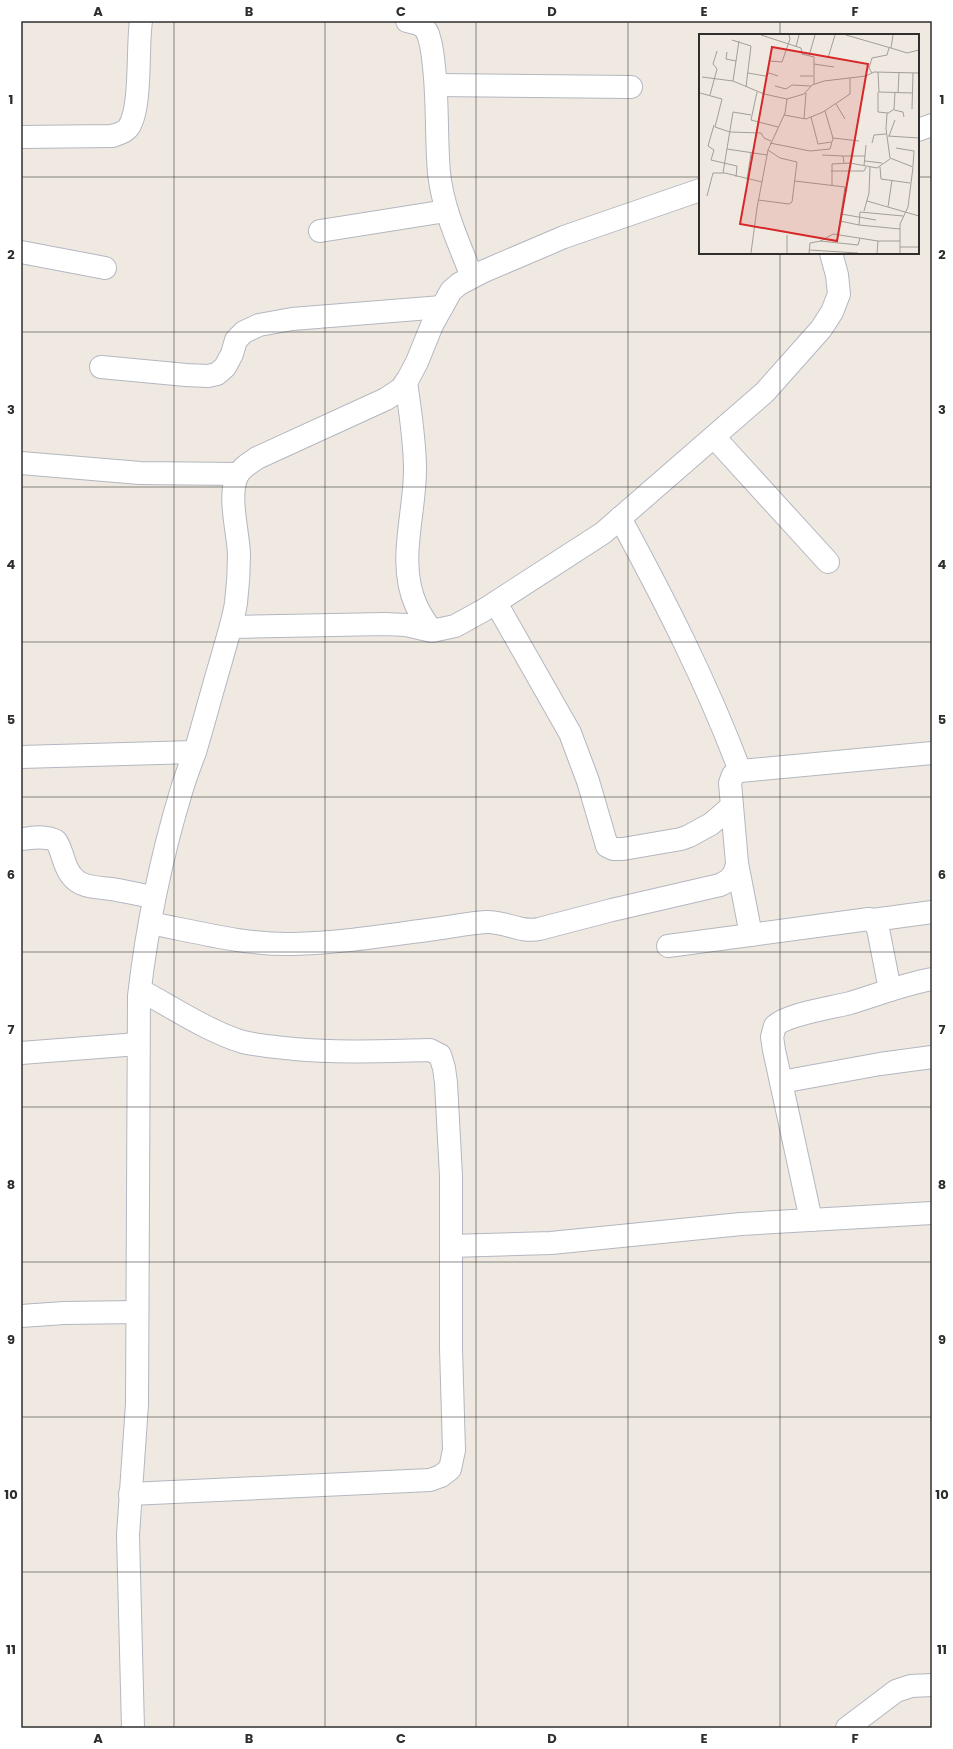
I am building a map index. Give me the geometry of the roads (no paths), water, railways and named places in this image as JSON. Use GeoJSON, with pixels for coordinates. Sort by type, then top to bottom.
{"type":"FeatureCollection","features":[{"type":"Feature","properties":{"kind":"street"},"geometry":{"type":"LineString","coordinates":[[21,137],[112,136],[122,133],[128,128],[137,105],[139,36],[141,21]]}},
{"type":"Feature","properties":{"kind":"street"},"geometry":{"type":"LineString","coordinates":[[407,21],[420,24],[425,28],[429,35],[436,85],[439,174],[446,210],[472,277]]}},
{"type":"Feature","properties":{"kind":"street"},"geometry":{"type":"LineString","coordinates":[[436,85],[631,87]]}},
{"type":"Feature","properties":{"kind":"street"},"geometry":{"type":"LineString","coordinates":[[919,130],[932,125]]}},
{"type":"Feature","properties":{"kind":"street"},"geometry":{"type":"LineString","coordinates":[[133,1728],[132,1639],[128,1571],[130,1494],[137,1404],[138,1044],[140,990],[144,953],[154,897],[179,797],[194,752],[230,627],[238,584],[239,554],[234,485],[238,474],[246,465],[257,458],[386,400],[401,389],[417,362],[432,325],[451,291],[472,277],[564,237],[699,190]]}},
{"type":"Feature","properties":{"kind":"street"},"geometry":{"type":"LineString","coordinates":[[320,231],[446,210]]}},
{"type":"Feature","properties":{"kind":"street"},"geometry":{"type":"LineString","coordinates":[[21,252],[105,268]]}},
{"type":"Feature","properties":{"kind":"street"},"geometry":{"type":"LineString","coordinates":[[230,627],[385,624],[406,625],[432,631],[454,626],[496,603],[603,533],[765,392],[805,349],[832,312],[839,294],[839,286],[831,254]]}},
{"type":"Feature","properties":{"kind":"street"},"geometry":{"type":"LineString","coordinates":[[101,367],[186,375],[212,375],[217,374],[225,367],[232,354],[236,340],[244,332],[259,325],[292,319],[442,307]]}},
{"type":"Feature","properties":{"kind":"street"},"geometry":{"type":"LineString","coordinates":[[406,382],[414,434],[415,471],[409,541],[409,582],[416,606],[432,631]]}},
{"type":"Feature","properties":{"kind":"street"},"geometry":{"type":"LineString","coordinates":[[714,437],[828,562]]}},
{"type":"Feature","properties":{"kind":"street"},"geometry":{"type":"LineString","coordinates":[[21,463],[140,473],[238,474]]}},
{"type":"Feature","properties":{"kind":"street"},"geometry":{"type":"LineString","coordinates":[[620,518],[668,608],[711,696],[740,771]]}},
{"type":"Feature","properties":{"kind":"street"},"geometry":{"type":"LineString","coordinates":[[496,603],[570,733],[588,781],[606,846],[613,849],[623,849],[681,839],[711,824],[732,806]]}},
{"type":"Feature","properties":{"kind":"street"},"geometry":{"type":"LineString","coordinates":[[21,756],[194,752]]}},
{"type":"Feature","properties":{"kind":"street"},"geometry":{"type":"LineString","coordinates":[[751,935],[738,863],[730,783],[733,775],[740,771],[932,753]]}},
{"type":"Feature","properties":{"kind":"street"},"geometry":{"type":"LineString","coordinates":[[21,839],[44,837],[51,838],[56,841],[70,874],[75,880],[82,884],[96,888],[154,897]]}},
{"type":"Feature","properties":{"kind":"street"},"geometry":{"type":"LineString","coordinates":[[150,923],[243,941],[287,944],[325,942],[486,922],[500,922],[528,931],[720,885],[729,881],[735,874],[738,863]]}},
{"type":"Feature","properties":{"kind":"street"},"geometry":{"type":"LineString","coordinates":[[668,946],[863,919],[873,920],[932,912]]}},
{"type":"Feature","properties":{"kind":"street"},"geometry":{"type":"LineString","coordinates":[[873,920],[879,937],[890,990]]}},
{"type":"Feature","properties":{"kind":"street"},"geometry":{"type":"LineString","coordinates":[[811,1220],[772,1037],[775,1026],[780,1021],[848,1004],[890,990],[932,979]]}},
{"type":"Feature","properties":{"kind":"street"},"geometry":{"type":"LineString","coordinates":[[130,1494],[430,1480],[441,1476],[450,1469],[454,1450],[451,1348],[451,1176],[446,1083],[440,1055],[430,1050],[356,1052],[310,1051],[266,1046],[242,1041],[220,1034],[140,990]]}},
{"type":"Feature","properties":{"kind":"street"},"geometry":{"type":"LineString","coordinates":[[21,1053],[138,1044]]}},
{"type":"Feature","properties":{"kind":"street"},"geometry":{"type":"LineString","coordinates":[[781,1082],[880,1064],[932,1057]]}},
{"type":"Feature","properties":{"kind":"street"},"geometry":{"type":"LineString","coordinates":[[451,1246],[558,1242],[741,1224],[932,1213]]}},
{"type":"Feature","properties":{"kind":"street"},"geometry":{"type":"LineString","coordinates":[[21,1316],[64,1313],[137,1312]]}},
{"type":"Feature","properties":{"kind":"street"},"geometry":{"type":"LineString","coordinates":[[847,1728],[896,1691],[911,1686],[932,1685]]}}]}
